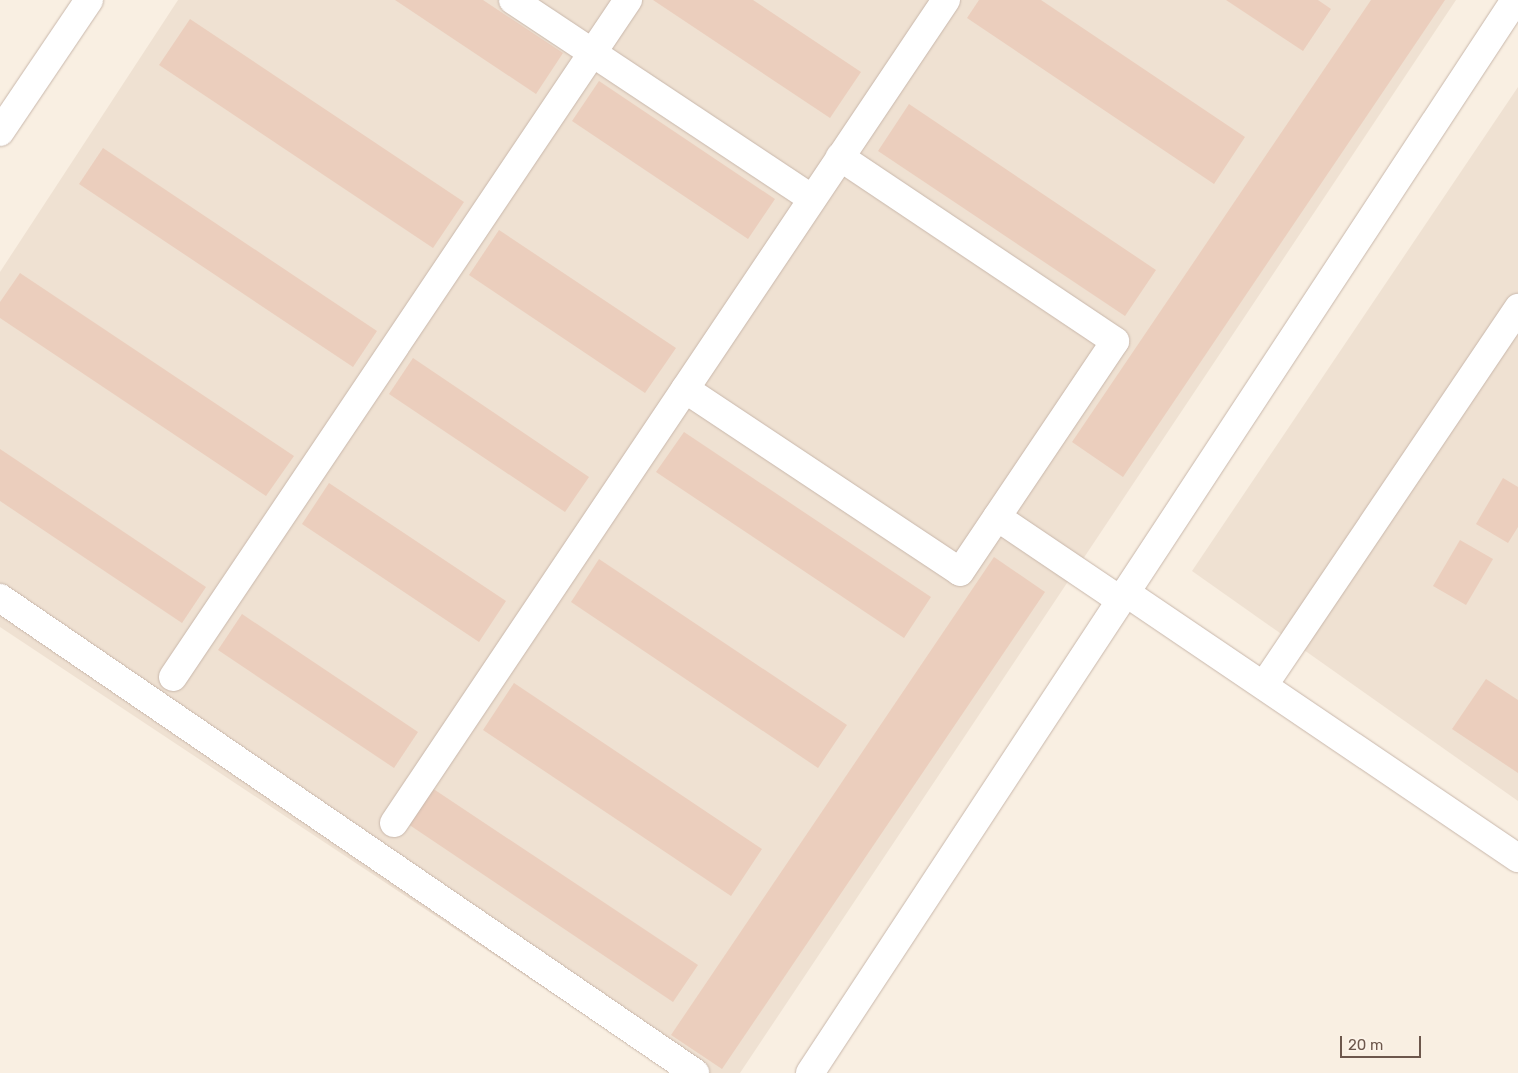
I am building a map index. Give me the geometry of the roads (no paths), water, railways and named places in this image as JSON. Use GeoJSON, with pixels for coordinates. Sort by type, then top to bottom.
{"type":"FeatureCollection","features":[{"type":"Feature","properties":{"kind":"street"},"geometry":{"type":"LineString","coordinates":[[0,132],[89,0]]}},
{"type":"Feature","properties":{"kind":"street"},"geometry":{"type":"LineString","coordinates":[[513,0],[812,199]]}},
{"type":"Feature","properties":{"kind":"street"},"geometry":{"type":"LineString","coordinates":[[173,678],[628,0]]}},
{"type":"Feature","properties":{"kind":"street"},"geometry":{"type":"LineString","coordinates":[[394,823],[946,0]]}},
{"type":"Feature","properties":{"kind":"street"},"geometry":{"type":"LineString","coordinates":[[810,1073],[1515,0]]}},
{"type":"Feature","properties":{"kind":"street"},"geometry":{"type":"LineString","coordinates":[[685,389],[960,572],[1115,341],[840,157]]}},
{"type":"Feature","properties":{"kind":"street"},"geometry":{"type":"LineString","coordinates":[[1264,686],[1518,308]]}},
{"type":"Feature","properties":{"kind":"street"},"geometry":{"type":"LineString","coordinates":[[997,517],[1264,686],[1518,858]]}},
{"type":"Feature","properties":{"kind":"street"},"geometry":{"type":"LineString","coordinates":[[0,598],[695,1073]]}}]}
